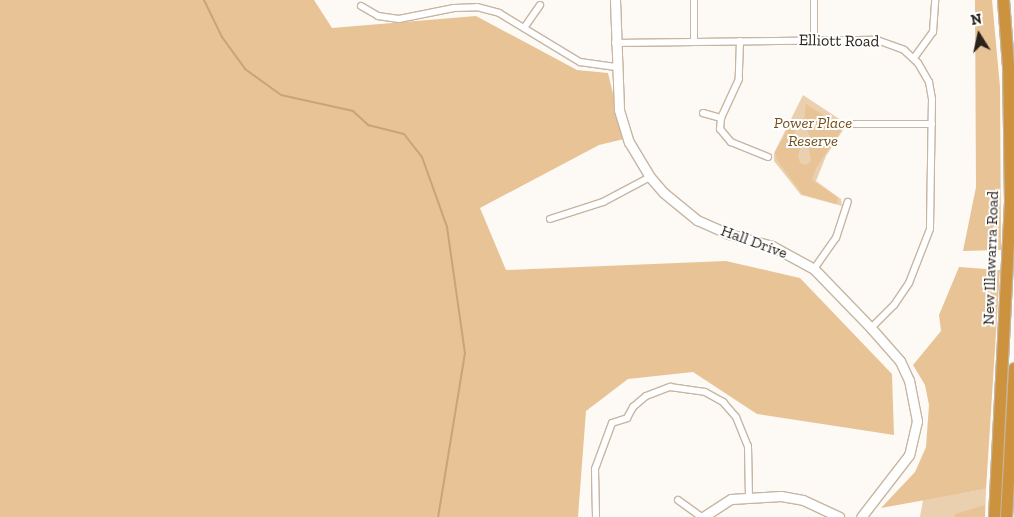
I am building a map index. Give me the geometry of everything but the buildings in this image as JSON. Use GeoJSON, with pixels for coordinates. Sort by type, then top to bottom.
{"type":"FeatureCollection","features":[{"type":"Feature","properties":{"kind":"highway","name":"New Illawarra Road"},"geometry":{"type":"LineString","coordinates":[[994,517],[1010,210],[1008,76],[1003,0]]}},
{"type":"Feature","properties":{"kind":"highway"},"geometry":{"type":"LineString","coordinates":[[1006,517],[1014,368]]}},
{"type":"Feature","properties":{"kind":"street","name":"Hall Drive"},"geometry":{"type":"LineString","coordinates":[[615,0],[617,100],[625,131],[650,177],[664,194],[698,220],[730,234],[772,246],[814,269],[900,361],[909,380],[917,421],[909,455],[861,517]]}},
{"type":"Feature","properties":{"kind":"street"},"geometry":{"type":"LineString","coordinates":[[694,0],[694,42]]}},
{"type":"Feature","properties":{"kind":"street"},"geometry":{"type":"LineString","coordinates":[[814,0],[814,40]]}},
{"type":"Feature","properties":{"kind":"street"},"geometry":{"type":"LineString","coordinates":[[914,58],[933,32],[935,0]]}},
{"type":"Feature","properties":{"kind":"street"},"geometry":{"type":"LineString","coordinates":[[524,28],[540,5]]}},
{"type":"Feature","properties":{"kind":"street"},"geometry":{"type":"LineString","coordinates":[[361,6],[378,16],[400,19],[454,8],[478,8],[499,13],[580,62],[616,67]]}},
{"type":"Feature","properties":{"kind":"street","name":"Elliott Road"},"geometry":{"type":"LineString","coordinates":[[616,43],[877,40],[895,45],[914,58],[926,75],[931,91],[932,214],[926,245],[905,291],[871,328]]}},
{"type":"Feature","properties":{"kind":"street"},"geometry":{"type":"LineString","coordinates":[[740,41],[739,79],[721,118],[720,129],[727,140],[758,156],[768,157]]}},
{"type":"Feature","properties":{"kind":"street"},"geometry":{"type":"LineString","coordinates":[[703,113],[721,118]]}},
{"type":"Feature","properties":{"kind":"street"},"geometry":{"type":"LineString","coordinates":[[855,124],[932,124]]}},
{"type":"Feature","properties":{"kind":"street"},"geometry":{"type":"LineString","coordinates":[[550,219],[603,202],[650,177]]}},
{"type":"Feature","properties":{"kind":"street"},"geometry":{"type":"LineString","coordinates":[[814,269],[836,238],[848,202]]}},
{"type":"Feature","properties":{"kind":"street"},"geometry":{"type":"LineString","coordinates":[[596,517],[596,465],[612,423],[627,418],[640,400],[664,389],[689,387],[718,398],[736,417],[745,435],[749,496]]}},
{"type":"Feature","properties":{"kind":"street"},"geometry":{"type":"LineString","coordinates":[[678,500],[702,517],[723,502],[749,496],[796,498],[839,517]]}},
{"type":"Feature","properties":{"kind":"green space"},"geometry":{"type":"Polygon","coordinates":[[[0,0],[314,0],[332,28],[476,16],[577,70],[608,73],[624,139],[599,145],[480,208],[506,270],[726,261],[800,278],[892,374],[894,435],[757,414],[693,372],[628,379],[586,411],[578,517],[0,517],[0,0]]]}},
{"type":"Feature","properties":{"kind":"green space"},"geometry":{"type":"Polygon","coordinates":[[[975,0],[992,0],[1000,87],[1001,250],[963,251],[976,187],[975,0]]]}},
{"type":"Feature","properties":{"kind":"green space","name":"Power Place Reserve"},"geometry":{"type":"Polygon","coordinates":[[[803,95],[847,124],[826,156],[816,181],[841,199],[842,206],[801,195],[774,161],[774,153],[803,95]]]}},
{"type":"Feature","properties":{"kind":"green space","name":"Power Place Reserve"},"geometry":{"type":"Polygon","coordinates":[[[806,104],[843,128],[816,168],[812,180],[838,198],[836,204],[802,194],[777,160],[775,152],[793,120],[797,119],[800,122],[791,140],[801,145],[798,156],[800,163],[806,165],[811,161],[808,144],[811,138],[804,124],[806,104]]]}},
{"type":"Feature","properties":{"kind":"green space"},"geometry":{"type":"Polygon","coordinates":[[[959,267],[1000,270],[986,489],[881,508],[915,472],[926,447],[929,405],[925,385],[913,365],[941,331],[939,315],[959,267]]]}},
{"type":"Feature","properties":{"kind":"green space"},"geometry":{"type":"Polygon","coordinates":[[[986,489],[985,517],[920,517],[923,500],[986,489]]]}},
{"type":"Feature","properties":{"kind":"green space"},"geometry":{"type":"Polygon","coordinates":[[[985,505],[985,517],[954,517],[955,514],[985,505]]]}},
{"type":"Feature","properties":{"kind":"waterway"},"geometry":{"type":"LineString","coordinates":[[204,0],[222,37],[245,69],[281,95],[353,111],[368,125],[404,134],[422,157],[447,227],[465,353],[438,517]]}}]}
